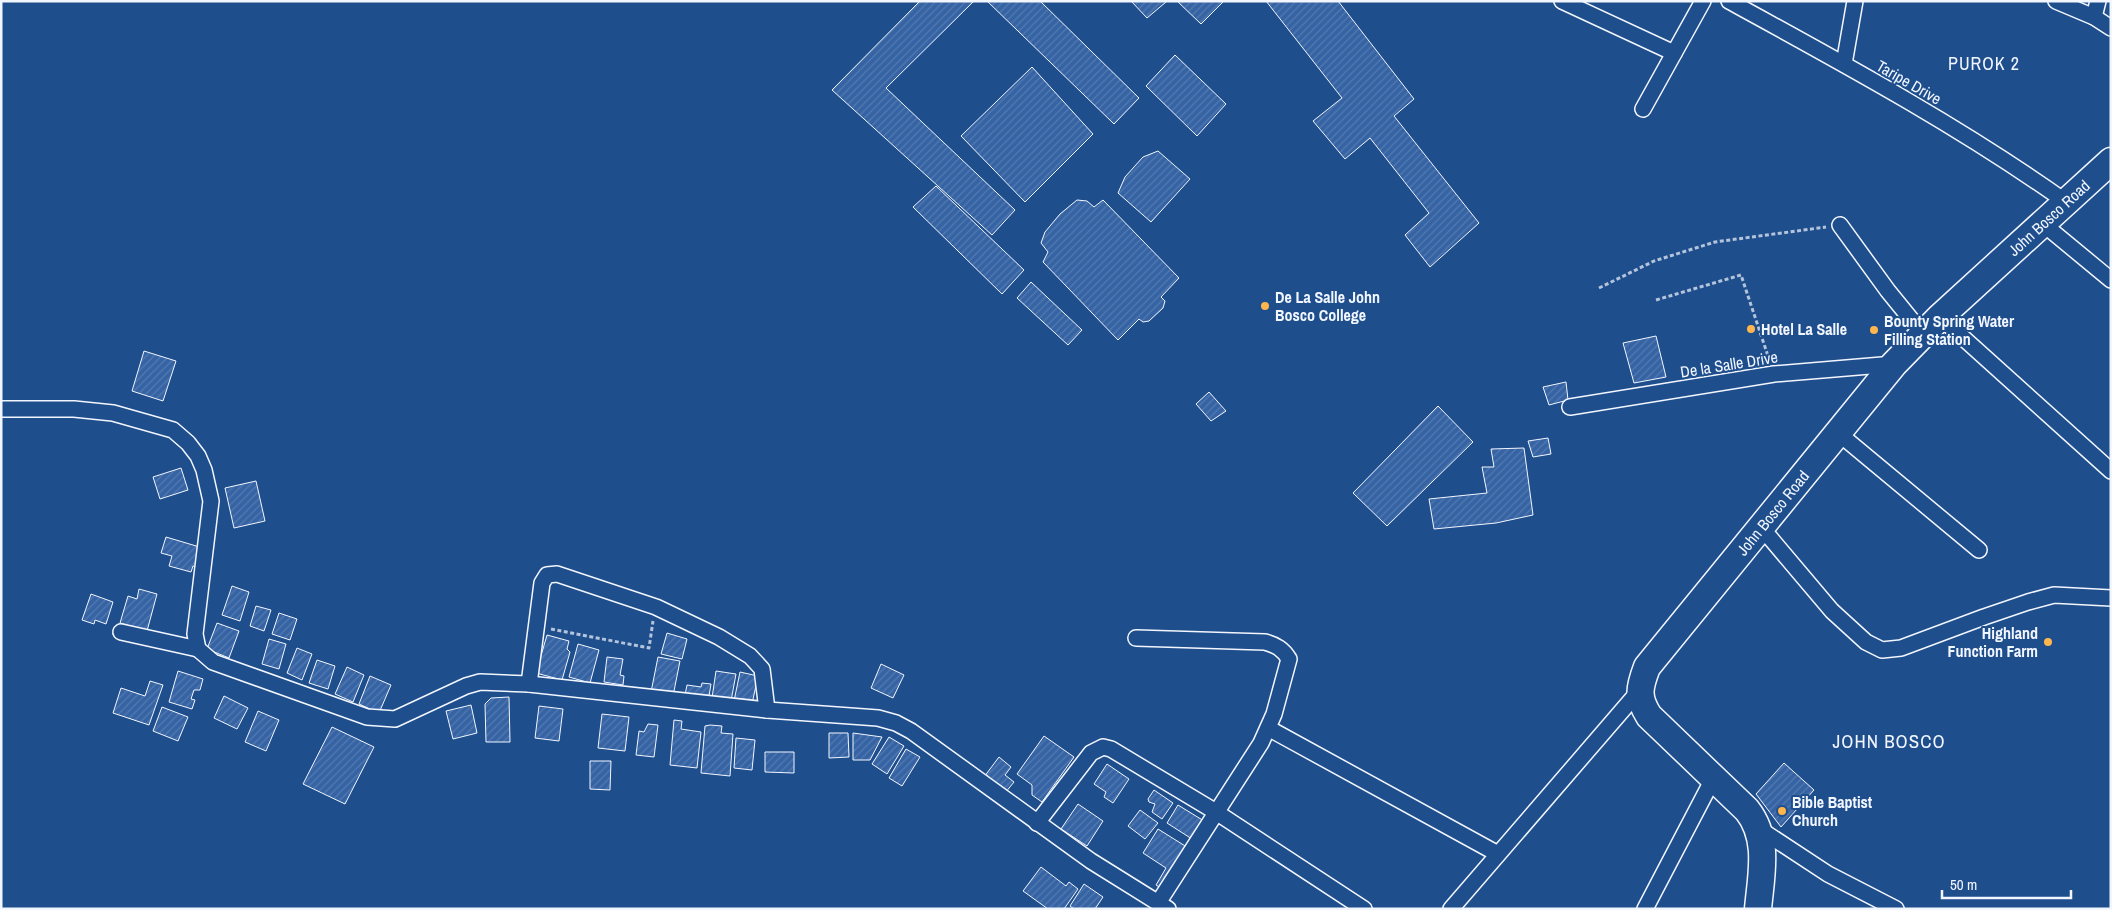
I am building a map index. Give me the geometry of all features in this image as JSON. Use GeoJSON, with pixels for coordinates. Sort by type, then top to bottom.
{"type":"FeatureCollection","features":[{"type":"Feature","properties":{"kind":"highway","name":"John Bosco Road"},"geometry":{"type":"LineString","coordinates":[[1639,691],[1647,667],[1894,364],[2042,223],[2111,161]]}},
{"type":"Feature","properties":{"kind":"highway"},"geometry":{"type":"LineString","coordinates":[[1639,691],[1642,705],[1649,716],[1747,810],[1758,828],[1763,856],[1758,909]]}},
{"type":"Feature","properties":{"kind":"street"},"geometry":{"type":"LineString","coordinates":[[1562,1],[1674,53]]}},
{"type":"Feature","properties":{"kind":"street"},"geometry":{"type":"LineString","coordinates":[[1644,110],[1703,1]]}},
{"type":"Feature","properties":{"kind":"street","name":"Taripe Drive"},"geometry":{"type":"LineString","coordinates":[[1729,1],[1844,64],[1999,155],[2066,202]]}},
{"type":"Feature","properties":{"kind":"street"},"geometry":{"type":"LineString","coordinates":[[1844,64],[1855,1]]}},
{"type":"Feature","properties":{"kind":"street"},"geometry":{"type":"LineString","coordinates":[[2056,1],[2094,17],[2111,28]]}},
{"type":"Feature","properties":{"kind":"street"},"geometry":{"type":"LineString","coordinates":[[2094,17],[2098,1]]}},
{"type":"Feature","properties":{"kind":"street"},"geometry":{"type":"LineString","coordinates":[[2042,223],[2111,280]]}},
{"type":"Feature","properties":{"kind":"street"},"geometry":{"type":"LineString","coordinates":[[1840,225],[1888,291],[2111,471]]}},
{"type":"Feature","properties":{"kind":"street","name":"De la Salle Drive"},"geometry":{"type":"LineString","coordinates":[[1570,407],[1774,374],[1894,364]]}},
{"type":"Feature","properties":{"kind":"street"},"geometry":{"type":"LineString","coordinates":[[1,409],[74,409],[113,413],[173,430],[188,442],[198,456],[204,470],[211,500],[195,634],[198,649]]}},
{"type":"Feature","properties":{"kind":"street"},"geometry":{"type":"LineString","coordinates":[[1837,432],[1978,550]]}},
{"type":"Feature","properties":{"kind":"street"},"geometry":{"type":"LineString","coordinates":[[1760,527],[1832,611],[1866,642],[1882,650],[1901,648],[1984,616],[2054,596],[2111,598]]}},
{"type":"Feature","properties":{"kind":"street"},"geometry":{"type":"LineString","coordinates":[[529,684],[542,583],[543,578],[551,573],[656,606],[719,636],[758,662],[762,670],[766,710]]}},
{"type":"Feature","properties":{"kind":"street"},"geometry":{"type":"LineString","coordinates":[[121,632],[198,649],[213,662],[367,718],[384,720],[406,715],[466,686],[480,682],[529,684],[766,710],[878,718],[896,723],[911,731],[1036,823],[1091,861],[1163,906],[1216,812],[1268,728],[1289,659],[1279,648],[1265,642],[1136,638]]}},
{"type":"Feature","properties":{"kind":"street"},"geometry":{"type":"LineString","coordinates":[[1451,909],[1639,691]]}},
{"type":"Feature","properties":{"kind":"street"},"geometry":{"type":"LineString","coordinates":[[1268,728],[1498,854]]}},
{"type":"Feature","properties":{"kind":"street"},"geometry":{"type":"LineString","coordinates":[[1036,823],[1091,753],[1103,747],[1111,749],[1216,812],[1364,909]]}},
{"type":"Feature","properties":{"kind":"street"},"geometry":{"type":"LineString","coordinates":[[1645,909],[1714,778]]}},
{"type":"Feature","properties":{"kind":"street"},"geometry":{"type":"LineString","coordinates":[[1758,828],[1828,874],[1896,909]]}},
{"type":"Feature","properties":{"kind":"path"},"geometry":{"type":"LineString","coordinates":[[1599,288],[1654,261],[1716,242],[1840,225]]}},
{"type":"Feature","properties":{"kind":"path"},"geometry":{"type":"LineString","coordinates":[[1656,300],[1741,275],[1774,374]]}},
{"type":"Feature","properties":{"kind":"path"},"geometry":{"type":"LineString","coordinates":[[536,626],[649,648],[656,606]]}},
{"type":"Feature","properties":{"kind":"building"},"geometry":{"type":"Polygon","coordinates":[[[920,1],[974,1],[886,88],[1015,210],[992,235],[832,90],[920,1]]]}},
{"type":"Feature","properties":{"kind":"building"},"geometry":{"type":"Polygon","coordinates":[[[987,1],[1040,1],[1139,98],[1114,124],[987,1]]]}},
{"type":"Feature","properties":{"kind":"building"},"geometry":{"type":"Polygon","coordinates":[[[1131,1],[1165,1],[1166,2],[1147,18],[1131,1]]]}},
{"type":"Feature","properties":{"kind":"building"},"geometry":{"type":"Polygon","coordinates":[[[1177,1],[1224,1],[1201,24],[1177,1]]]}},
{"type":"Feature","properties":{"kind":"building"},"geometry":{"type":"Polygon","coordinates":[[[1266,1],[1338,1],[1414,99],[1394,116],[1479,223],[1430,267],[1405,235],[1429,213],[1370,138],[1345,159],[1313,121],[1342,98],[1266,1]]]}},
{"type":"Feature","properties":{"kind":"building"},"geometry":{"type":"Polygon","coordinates":[[[1175,55],[1226,104],[1197,136],[1146,86],[1175,55]]]}},
{"type":"Feature","properties":{"kind":"building"},"geometry":{"type":"Polygon","coordinates":[[[1032,67],[1093,134],[1025,202],[961,136],[1032,67]]]}},
{"type":"Feature","properties":{"kind":"building"},"geometry":{"type":"Polygon","coordinates":[[[1158,151],[1190,179],[1151,222],[1118,193],[1125,177],[1143,157],[1158,151]]]}},
{"type":"Feature","properties":{"kind":"building"},"geometry":{"type":"Polygon","coordinates":[[[936,186],[1024,270],[1002,294],[913,207],[936,186]]]}},
{"type":"Feature","properties":{"kind":"building"},"geometry":{"type":"Polygon","coordinates":[[[1077,200],[1087,201],[1094,207],[1103,200],[1179,278],[1161,297],[1165,301],[1163,308],[1149,321],[1143,322],[1139,319],[1118,340],[1043,262],[1048,252],[1041,243],[1045,232],[1060,214],[1077,200]]]}},
{"type":"Feature","properties":{"kind":"building"},"geometry":{"type":"Polygon","coordinates":[[[1031,282],[1082,330],[1068,345],[1017,298],[1031,282]]]}},
{"type":"Feature","properties":{"kind":"building"},"geometry":{"type":"Polygon","coordinates":[[[1656,336],[1666,377],[1634,383],[1623,343],[1656,336]]]}},
{"type":"Feature","properties":{"kind":"building"},"geometry":{"type":"Polygon","coordinates":[[[144,351],[176,361],[163,401],[132,391],[144,351]]]}},
{"type":"Feature","properties":{"kind":"building"},"geometry":{"type":"Polygon","coordinates":[[[1566,382],[1568,400],[1549,405],[1543,387],[1566,382]]]}},
{"type":"Feature","properties":{"kind":"building"},"geometry":{"type":"Polygon","coordinates":[[[1209,392],[1226,411],[1211,421],[1196,404],[1209,392]]]}},
{"type":"Feature","properties":{"kind":"building"},"geometry":{"type":"Polygon","coordinates":[[[1438,406],[1473,442],[1387,526],[1353,493],[1438,406]]]}},
{"type":"Feature","properties":{"kind":"building"},"geometry":{"type":"Polygon","coordinates":[[[1548,438],[1551,454],[1533,457],[1528,441],[1548,438]]]}},
{"type":"Feature","properties":{"kind":"building"},"geometry":{"type":"Polygon","coordinates":[[[1524,448],[1533,515],[1496,523],[1434,529],[1429,499],[1487,493],[1482,467],[1494,467],[1491,449],[1524,448]]]}},
{"type":"Feature","properties":{"kind":"building"},"geometry":{"type":"Polygon","coordinates":[[[181,468],[188,490],[160,499],[153,477],[181,468]]]}},
{"type":"Feature","properties":{"kind":"building"},"geometry":{"type":"Polygon","coordinates":[[[256,481],[265,521],[234,528],[225,488],[256,481]]]}},
{"type":"Feature","properties":{"kind":"building"},"geometry":{"type":"Polygon","coordinates":[[[166,537],[203,548],[198,567],[193,566],[191,572],[169,566],[172,556],[161,553],[166,537]]]}},
{"type":"Feature","properties":{"kind":"building"},"geometry":{"type":"Polygon","coordinates":[[[232,586],[249,592],[240,621],[222,615],[232,586]]]}},
{"type":"Feature","properties":{"kind":"building"},"geometry":{"type":"Polygon","coordinates":[[[139,589],[157,594],[147,631],[120,623],[128,596],[137,599],[139,589]]]}},
{"type":"Feature","properties":{"kind":"building"},"geometry":{"type":"Polygon","coordinates":[[[91,594],[113,602],[106,624],[95,620],[94,624],[82,620],[91,594]]]}},
{"type":"Feature","properties":{"kind":"building"},"geometry":{"type":"Polygon","coordinates":[[[256,606],[271,610],[264,631],[250,626],[256,606]]]}},
{"type":"Feature","properties":{"kind":"building"},"geometry":{"type":"Polygon","coordinates":[[[279,613],[297,619],[290,640],[272,634],[279,613]]]}},
{"type":"Feature","properties":{"kind":"building"},"geometry":{"type":"Polygon","coordinates":[[[217,623],[239,631],[229,658],[207,649],[217,623]]]}},
{"type":"Feature","properties":{"kind":"building"},"geometry":{"type":"Polygon","coordinates":[[[667,633],[687,639],[682,659],[661,654],[667,633]]]}},
{"type":"Feature","properties":{"kind":"building"},"geometry":{"type":"Polygon","coordinates":[[[547,635],[569,641],[567,649],[570,652],[562,680],[536,673],[547,635]]]}},
{"type":"Feature","properties":{"kind":"building"},"geometry":{"type":"Polygon","coordinates":[[[269,639],[286,644],[279,669],[262,664],[269,639]]]}},
{"type":"Feature","properties":{"kind":"building"},"geometry":{"type":"Polygon","coordinates":[[[578,644],[599,650],[590,683],[569,677],[578,644]]]}},
{"type":"Feature","properties":{"kind":"building"},"geometry":{"type":"Polygon","coordinates":[[[297,648],[312,654],[302,680],[287,673],[297,648]]]}},
{"type":"Feature","properties":{"kind":"building"},"geometry":{"type":"Polygon","coordinates":[[[607,657],[623,659],[620,675],[624,676],[623,685],[604,682],[607,657]]]}},
{"type":"Feature","properties":{"kind":"building"},"geometry":{"type":"Polygon","coordinates":[[[658,657],[680,661],[673,696],[651,692],[658,657]]]}},
{"type":"Feature","properties":{"kind":"building"},"geometry":{"type":"Polygon","coordinates":[[[317,660],[335,666],[328,689],[309,683],[317,660]]]}},
{"type":"Feature","properties":{"kind":"building"},"geometry":{"type":"Polygon","coordinates":[[[881,664],[904,675],[893,698],[871,688],[881,664]]]}},
{"type":"Feature","properties":{"kind":"building"},"geometry":{"type":"Polygon","coordinates":[[[347,667],[364,675],[353,702],[335,694],[347,667]]]}},
{"type":"Feature","properties":{"kind":"building"},"geometry":{"type":"Polygon","coordinates":[[[178,671],[203,679],[200,690],[194,690],[191,699],[195,700],[192,709],[169,702],[178,671]]]}},
{"type":"Feature","properties":{"kind":"building"},"geometry":{"type":"Polygon","coordinates":[[[716,671],[736,674],[731,701],[712,698],[716,671]]]}},
{"type":"Feature","properties":{"kind":"building"},"geometry":{"type":"Polygon","coordinates":[[[740,672],[758,676],[752,704],[734,701],[740,672]]]}},
{"type":"Feature","properties":{"kind":"building"},"geometry":{"type":"Polygon","coordinates":[[[370,676],[391,685],[379,713],[359,704],[370,676]]]}},
{"type":"Feature","properties":{"kind":"building"},"geometry":{"type":"Polygon","coordinates":[[[150,681],[163,685],[149,725],[113,713],[121,688],[145,696],[150,681]]]}},
{"type":"Feature","properties":{"kind":"building"},"geometry":{"type":"Polygon","coordinates":[[[702,683],[711,684],[708,702],[685,695],[687,685],[701,687],[702,683]]]}},
{"type":"Feature","properties":{"kind":"building"},"geometry":{"type":"Polygon","coordinates":[[[224,696],[248,708],[237,729],[214,718],[224,696]]]}},
{"type":"Feature","properties":{"kind":"building"},"geometry":{"type":"Polygon","coordinates":[[[509,697],[510,742],[486,742],[485,704],[491,698],[509,697]]]}},
{"type":"Feature","properties":{"kind":"building"},"geometry":{"type":"Polygon","coordinates":[[[471,705],[477,733],[453,739],[446,711],[471,705]]]}},
{"type":"Feature","properties":{"kind":"building"},"geometry":{"type":"Polygon","coordinates":[[[539,706],[563,709],[559,741],[535,738],[539,706]]]}},
{"type":"Feature","properties":{"kind":"building"},"geometry":{"type":"Polygon","coordinates":[[[162,707],[188,717],[178,741],[153,731],[162,707]]]}},
{"type":"Feature","properties":{"kind":"building"},"geometry":{"type":"Polygon","coordinates":[[[258,711],[279,720],[266,751],[245,742],[258,711]]]}},
{"type":"Feature","properties":{"kind":"building"},"geometry":{"type":"Polygon","coordinates":[[[602,714],[629,717],[625,751],[598,748],[602,714]]]}},
{"type":"Feature","properties":{"kind":"building"},"geometry":{"type":"Polygon","coordinates":[[[674,720],[682,721],[681,729],[701,732],[697,768],[670,765],[674,720]]]}},
{"type":"Feature","properties":{"kind":"building"},"geometry":{"type":"Polygon","coordinates":[[[648,724],[658,725],[654,757],[636,755],[639,731],[644,732],[648,724]]]}},
{"type":"Feature","properties":{"kind":"building"},"geometry":{"type":"Polygon","coordinates":[[[705,726],[722,726],[721,733],[733,734],[730,776],[701,773],[705,726]]]}},
{"type":"Feature","properties":{"kind":"building"},"geometry":{"type":"Polygon","coordinates":[[[332,727],[374,747],[345,804],[303,784],[332,727]]]}},
{"type":"Feature","properties":{"kind":"building"},"geometry":{"type":"Polygon","coordinates":[[[829,733],[848,733],[849,757],[829,758],[829,733]]]}},
{"type":"Feature","properties":{"kind":"building"},"geometry":{"type":"Polygon","coordinates":[[[853,733],[882,737],[870,760],[853,760],[853,733]]]}},
{"type":"Feature","properties":{"kind":"building"},"geometry":{"type":"Polygon","coordinates":[[[1044,736],[1074,757],[1042,802],[1032,795],[1032,785],[1017,774],[1044,736]]]}},
{"type":"Feature","properties":{"kind":"building"},"geometry":{"type":"Polygon","coordinates":[[[889,737],[904,746],[887,774],[872,764],[889,737]]]}},
{"type":"Feature","properties":{"kind":"building"},"geometry":{"type":"Polygon","coordinates":[[[736,738],[755,740],[752,770],[734,768],[736,738]]]}},
{"type":"Feature","properties":{"kind":"building"},"geometry":{"type":"Polygon","coordinates":[[[906,749],[920,757],[902,786],[889,778],[906,749]]]}},
{"type":"Feature","properties":{"kind":"building"},"geometry":{"type":"Polygon","coordinates":[[[765,752],[794,752],[794,773],[765,772],[765,752]]]}},
{"type":"Feature","properties":{"kind":"building"},"geometry":{"type":"Polygon","coordinates":[[[999,757],[1011,767],[1005,775],[1014,782],[1005,793],[984,777],[999,757]]]}},
{"type":"Feature","properties":{"kind":"building"},"geometry":{"type":"Polygon","coordinates":[[[590,761],[611,761],[610,790],[590,789],[590,761]]]}},
{"type":"Feature","properties":{"kind":"building","name":"Bible Baptist Church"},"geometry":{"type":"Polygon","coordinates":[[[1784,763],[1814,790],[1781,827],[1756,794],[1784,763]]]}},
{"type":"Feature","properties":{"kind":"building"},"geometry":{"type":"Polygon","coordinates":[[[1107,764],[1129,779],[1113,803],[1104,797],[1106,792],[1094,784],[1107,764]]]}},
{"type":"Feature","properties":{"kind":"building"},"geometry":{"type":"Polygon","coordinates":[[[1154,790],[1173,803],[1162,819],[1152,812],[1155,804],[1149,802],[1148,799],[1154,790]]]}},
{"type":"Feature","properties":{"kind":"building"},"geometry":{"type":"Polygon","coordinates":[[[1078,804],[1103,821],[1087,846],[1061,829],[1078,804]]]}},
{"type":"Feature","properties":{"kind":"building"},"geometry":{"type":"Polygon","coordinates":[[[1178,805],[1204,821],[1192,839],[1167,823],[1178,805]]]}},
{"type":"Feature","properties":{"kind":"building"},"geometry":{"type":"Polygon","coordinates":[[[1140,810],[1158,823],[1145,839],[1128,826],[1140,810]]]}},
{"type":"Feature","properties":{"kind":"building"},"geometry":{"type":"Polygon","coordinates":[[[1158,829],[1190,849],[1164,890],[1156,885],[1166,868],[1143,853],[1158,829]]]}},
{"type":"Feature","properties":{"kind":"building"},"geometry":{"type":"Polygon","coordinates":[[[1041,867],[1066,886],[1069,882],[1078,889],[1064,909],[1048,909],[1023,891],[1041,867]]]}},
{"type":"Feature","properties":{"kind":"building"},"geometry":{"type":"Polygon","coordinates":[[[1084,884],[1103,897],[1095,909],[1074,909],[1070,906],[1084,884]]]}},
{"type":"Feature","properties":{"kind":"place","name":"De La Salle John Bosco College"},"geometry":{"type":"Point","coordinates":[1265,306]}},
{"type":"Feature","properties":{"kind":"place","name":"Hotel La Salle"},"geometry":{"type":"Point","coordinates":[1751,329]}},
{"type":"Feature","properties":{"kind":"place","name":"Bounty Spring Water Filling Station"},"geometry":{"type":"Point","coordinates":[1874,330]}},
{"type":"Feature","properties":{"kind":"place","name":"Highland Function Farm"},"geometry":{"type":"Point","coordinates":[2048,642]}},
{"type":"Feature","properties":{"kind":"place","name":"Bible Baptist Church"},"geometry":{"type":"Point","coordinates":[1782,811]}},
{"type":"Feature","properties":{"kind":"district","name":"PUROK 2"},"geometry":{"type":"Point","coordinates":[1984,63]}},
{"type":"Feature","properties":{"kind":"district","name":"JOHN BOSCO"},"geometry":{"type":"Point","coordinates":[1889,741]}}]}
